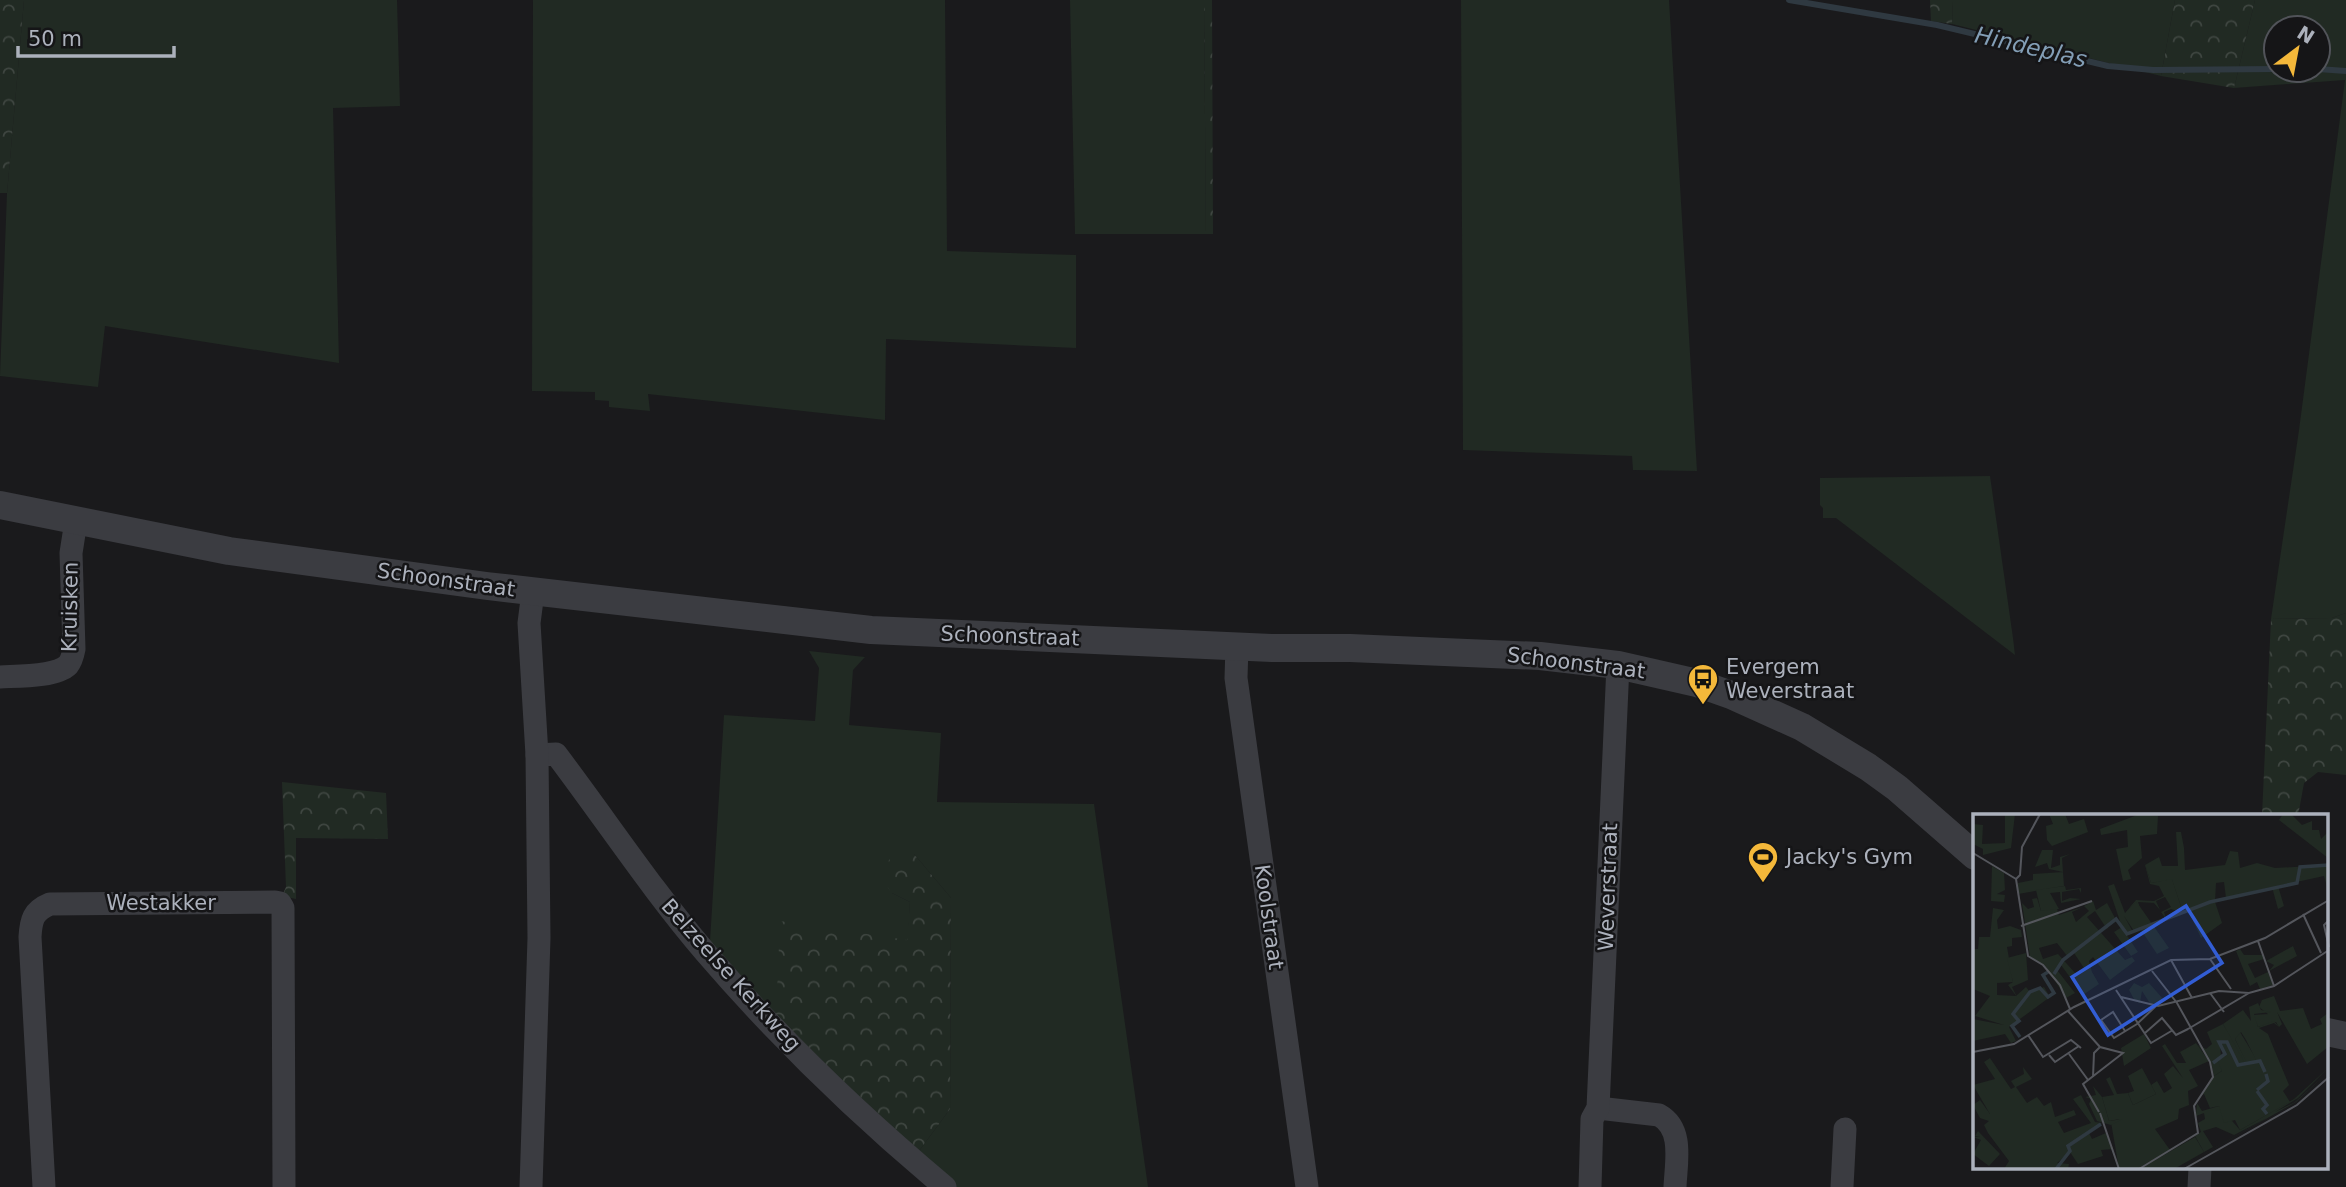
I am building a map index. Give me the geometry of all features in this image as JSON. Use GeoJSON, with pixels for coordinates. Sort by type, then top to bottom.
{"type":"FeatureCollection","features":[{"type":"Feature","properties":{"kind":"street","name":"Schoonstraat"},"geometry":{"type":"LineString","coordinates":[[0,505],[229,551],[533,592],[871,630],[1540,656],[1618,665],[1697,683],[1802,727],[1897,788],[1973,854]]}},
{"type":"Feature","properties":{"kind":"street","name":"Kruisken"},"geometry":{"type":"LineString","coordinates":[[0,677],[59,670],[67,666],[72,657],[71,553],[76,521]]}},
{"type":"Feature","properties":{"kind":"street"},"geometry":{"type":"LineString","coordinates":[[531,1187],[539,938],[537,755],[529,623],[533,592]]}},
{"type":"Feature","properties":{"kind":"street","name":"Koolstraat"},"geometry":{"type":"LineString","coordinates":[[1237,646],[1236,678],[1307,1187]]}},
{"type":"Feature","properties":{"kind":"street","name":"Weverstraat"},"geometry":{"type":"LineString","coordinates":[[1590,1187],[1592,1119],[1598,1108],[1618,665]]}},
{"type":"Feature","properties":{"kind":"street","name":"Belzeelse Kerkweg"},"geometry":{"type":"LineString","coordinates":[[537,755],[556,754],[690,933],[760,1013],[854,1107],[945,1187]]}},
{"type":"Feature","properties":{"kind":"street","name":"Westakker"},"geometry":{"type":"LineString","coordinates":[[44,1187],[30,937],[33,914],[50,904],[275,902],[280,903],[283,908],[284,1187]]}},
{"type":"Feature","properties":{"kind":"street"},"geometry":{"type":"LineString","coordinates":[[2328,1032],[2346,1036]]}},
{"type":"Feature","properties":{"kind":"street"},"geometry":{"type":"LineString","coordinates":[[1598,1108],[1659,1115],[1668,1120],[1676,1138],[1675,1187]]}},
{"type":"Feature","properties":{"kind":"street"},"geometry":{"type":"LineString","coordinates":[[1842,1187],[1845,1129]]}},
{"type":"Feature","properties":{"kind":"green space"},"geometry":{"type":"Polygon","coordinates":[[[0,0],[24,0],[7,193],[0,193],[0,0]]]}},
{"type":"Feature","properties":{"kind":"green space"},"geometry":{"type":"Polygon","coordinates":[[[24,0],[397,0],[400,106],[333,108],[339,363],[105,326],[98,387],[0,376],[7,193],[24,0]]]}},
{"type":"Feature","properties":{"kind":"green space"},"geometry":{"type":"Polygon","coordinates":[[[533,0],[945,0],[947,251],[1076,255],[1076,348],[886,339],[885,420],[648,394],[650,411],[609,407],[609,401],[595,400],[595,392],[532,391],[533,0]]]}},
{"type":"Feature","properties":{"kind":"green space"},"geometry":{"type":"Polygon","coordinates":[[[1070,0],[1204,0],[1206,234],[1075,234],[1070,0]]]}},
{"type":"Feature","properties":{"kind":"green space"},"geometry":{"type":"Polygon","coordinates":[[[1204,0],[1212,0],[1213,234],[1206,234],[1204,0]]]}},
{"type":"Feature","properties":{"kind":"green space"},"geometry":{"type":"Polygon","coordinates":[[[1461,0],[1669,0],[1697,471],[1633,470],[1632,456],[1463,450],[1461,0]]]}},
{"type":"Feature","properties":{"kind":"green space"},"geometry":{"type":"Polygon","coordinates":[[[1930,0],[1953,0],[1952,24],[1931,21],[1930,0]]]}},
{"type":"Feature","properties":{"kind":"green space"},"geometry":{"type":"Polygon","coordinates":[[[1953,0],[2175,0],[2161,76],[1952,24],[1953,0]]]}},
{"type":"Feature","properties":{"kind":"green space"},"geometry":{"type":"Polygon","coordinates":[[[2175,0],[2255,0],[2234,88],[2161,76],[2175,0]]]}},
{"type":"Feature","properties":{"kind":"green space"},"geometry":{"type":"Polygon","coordinates":[[[2255,0],[2346,0],[2346,613],[2332,618],[2271,619],[2345,80],[2332,81],[2332,14],[2262,14],[2262,84],[2290,84],[2234,88],[2255,0]]]}},
{"type":"Feature","properties":{"kind":"green space"},"geometry":{"type":"Polygon","coordinates":[[[1990,476],[2015,655],[1836,518],[1823,518],[1823,508],[1820,505],[1820,478],[1990,476]]]}},
{"type":"Feature","properties":{"kind":"green space"},"geometry":{"type":"Polygon","coordinates":[[[2346,613],[2346,775],[2318,772],[2304,783],[2298,814],[2262,814],[2271,619],[2332,618],[2346,613]]]}},
{"type":"Feature","properties":{"kind":"green space"},"geometry":{"type":"Polygon","coordinates":[[[809,651],[865,657],[853,670],[849,725],[941,733],[937,802],[1094,804],[1148,1187],[955,1187],[916,1155],[950,1109],[951,898],[914,854],[892,893],[910,902],[908,940],[776,1016],[710,941],[724,715],[815,721],[819,668],[809,651]]]}},
{"type":"Feature","properties":{"kind":"green space"},"geometry":{"type":"Polygon","coordinates":[[[282,782],[386,793],[388,839],[296,838],[296,899],[282,896],[286,887],[282,782]]]}},
{"type":"Feature","properties":{"kind":"green space"},"geometry":{"type":"Polygon","coordinates":[[[901,851],[914,854],[951,898],[950,1109],[916,1155],[776,1016],[780,921],[907,940],[910,902],[892,893],[879,876],[891,857],[901,851]]]}},
{"type":"Feature","properties":{"kind":"waterway","name":"Hindeplas"},"geometry":{"type":"LineString","coordinates":[[1789,0],[1937,25],[2108,66],[2153,70],[2262,69]]}},
{"type":"Feature","properties":{"kind":"waterway","name":"Hindeplas"},"geometry":{"type":"LineString","coordinates":[[2332,70],[2346,71]]}},
{"type":"Feature","properties":{"kind":"place","name":"Evergem Weverstraat"},"geometry":{"type":"Point","coordinates":[1703,706]}},
{"type":"Feature","properties":{"kind":"place","name":"Jacky's Gym"},"geometry":{"type":"Point","coordinates":[1763,884]}}]}
